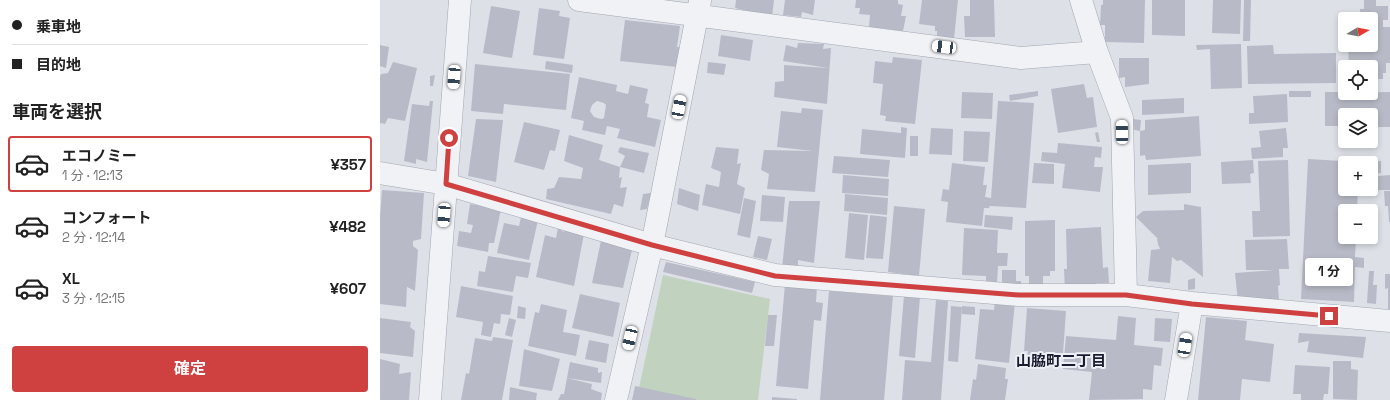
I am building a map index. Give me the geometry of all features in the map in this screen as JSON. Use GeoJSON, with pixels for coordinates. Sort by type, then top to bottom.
{"type":"FeatureCollection","features":[{"type":"Feature","properties":{"kind":"street"},"geometry":{"type":"LineString","coordinates":[[430,400],[460,0]]}},
{"type":"Feature","properties":{"kind":"street"},"geometry":{"type":"LineString","coordinates":[[579,0],[699,8],[1021,58],[1097,52]]}},
{"type":"Feature","properties":{"kind":"street"},"geometry":{"type":"LineString","coordinates":[[1081,0],[1097,52],[1122,118],[1126,295]]}},
{"type":"Feature","properties":{"kind":"street"},"geometry":{"type":"LineString","coordinates":[[616,400],[652,245],[699,8]]}},
{"type":"Feature","properties":{"kind":"street"},"geometry":{"type":"LineString","coordinates":[[380,173],[446,184],[652,245],[775,276],[1019,295],[1126,295],[1192,304],[1390,321]]}},
{"type":"Feature","properties":{"kind":"street"},"geometry":{"type":"LineString","coordinates":[[1176,400],[1192,304]]}},
{"type":"Feature","properties":{"kind":"green space"},"geometry":{"type":"Polygon","coordinates":[[[663,275],[770,299],[758,400],[662,400],[638,393],[663,275]]]}},
{"type":"Feature","properties":{"kind":"building"},"geometry":{"type":"Polygon","coordinates":[[[736,0],[774,0],[772,17],[735,8],[736,0]]]}},
{"type":"Feature","properties":{"kind":"building"},"geometry":{"type":"Polygon","coordinates":[[[785,0],[815,0],[813,15],[802,12],[801,17],[783,15],[785,0]]]}},
{"type":"Feature","properties":{"kind":"building"},"geometry":{"type":"Polygon","coordinates":[[[856,0],[898,0],[898,4],[903,5],[901,16],[906,16],[903,31],[869,27],[870,15],[859,14],[860,8],[855,8],[856,0]]]}},
{"type":"Feature","properties":{"kind":"building"},"geometry":{"type":"Polygon","coordinates":[[[922,0],[958,0],[954,39],[937,36],[935,26],[919,24],[922,0]]]}},
{"type":"Feature","properties":{"kind":"building"},"geometry":{"type":"Polygon","coordinates":[[[970,0],[994,0],[995,37],[965,37],[964,16],[970,16],[970,0]]]}},
{"type":"Feature","properties":{"kind":"building"},"geometry":{"type":"Polygon","coordinates":[[[1103,0],[1145,0],[1144,43],[1105,42],[1105,25],[1100,25],[1101,5],[1103,5],[1103,0]]]}},
{"type":"Feature","properties":{"kind":"building"},"geometry":{"type":"Polygon","coordinates":[[[1152,0],[1185,0],[1185,36],[1152,35],[1152,0]]]}},
{"type":"Feature","properties":{"kind":"building"},"geometry":{"type":"Polygon","coordinates":[[[1213,0],[1241,0],[1240,34],[1212,33],[1213,0]]]}},
{"type":"Feature","properties":{"kind":"building"},"geometry":{"type":"Polygon","coordinates":[[[1244,0],[1251,0],[1250,41],[1243,41],[1244,0]]]}},
{"type":"Feature","properties":{"kind":"building"},"geometry":{"type":"Polygon","coordinates":[[[1364,0],[1376,0],[1376,6],[1388,6],[1388,20],[1383,20],[1383,27],[1390,27],[1390,63],[1386,63],[1386,73],[1383,73],[1383,79],[1378,79],[1378,60],[1349,60],[1348,52],[1378,52],[1378,12],[1360,12],[1360,9],[1364,9],[1364,0]]]}},
{"type":"Feature","properties":{"kind":"building"},"geometry":{"type":"Polygon","coordinates":[[[491,6],[520,11],[512,58],[483,53],[491,6]]]}},
{"type":"Feature","properties":{"kind":"building"},"geometry":{"type":"Polygon","coordinates":[[[539,8],[560,11],[559,16],[570,18],[564,59],[533,55],[539,8]]]}},
{"type":"Feature","properties":{"kind":"building"},"geometry":{"type":"Polygon","coordinates":[[[625,20],[680,26],[677,47],[680,47],[677,67],[620,61],[625,20]]]}},
{"type":"Feature","properties":{"kind":"building"},"geometry":{"type":"Polygon","coordinates":[[[721,35],[753,40],[750,61],[718,56],[721,35]]]}},
{"type":"Feature","properties":{"kind":"building"},"geometry":{"type":"Polygon","coordinates":[[[798,43],[824,44],[823,49],[831,48],[827,104],[774,97],[775,82],[784,81],[784,65],[828,68],[783,61],[786,45],[797,48],[798,43]]]}},
{"type":"Feature","properties":{"kind":"building"},"geometry":{"type":"Polygon","coordinates":[[[1241,44],[1242,88],[1211,89],[1210,49],[1197,50],[1196,45],[1241,44]]]}},
{"type":"Feature","properties":{"kind":"building"},"geometry":{"type":"Polygon","coordinates":[[[380,45],[389,47],[386,68],[380,66],[380,45]]]}},
{"type":"Feature","properties":{"kind":"building"},"geometry":{"type":"Polygon","coordinates":[[[1273,45],[1274,54],[1336,53],[1336,83],[1248,84],[1247,46],[1273,45]]]}},
{"type":"Feature","properties":{"kind":"building"},"geometry":{"type":"Polygon","coordinates":[[[893,57],[922,60],[915,124],[885,121],[886,116],[880,115],[883,84],[873,83],[875,61],[892,63],[893,57]]]}},
{"type":"Feature","properties":{"kind":"building"},"geometry":{"type":"Polygon","coordinates":[[[1119,58],[1149,58],[1149,84],[1125,87],[1125,77],[1119,78],[1119,58]]]}},
{"type":"Feature","properties":{"kind":"building"},"geometry":{"type":"Polygon","coordinates":[[[546,61],[573,65],[572,73],[545,69],[546,61]]]}},
{"type":"Feature","properties":{"kind":"building"},"geometry":{"type":"Polygon","coordinates":[[[393,62],[417,68],[405,121],[388,118],[385,124],[380,123],[380,77],[381,74],[388,73],[393,62]]]}},
{"type":"Feature","properties":{"kind":"building"},"geometry":{"type":"Polygon","coordinates":[[[708,62],[726,64],[724,75],[707,73],[708,62]]]}},
{"type":"Feature","properties":{"kind":"building"},"geometry":{"type":"Polygon","coordinates":[[[475,64],[570,74],[566,110],[504,104],[503,114],[471,111],[475,64]]]}},
{"type":"Feature","properties":{"kind":"building"},"geometry":{"type":"Polygon","coordinates":[[[435,75],[433,86],[430,86],[430,76],[435,75]]]}},
{"type":"Feature","properties":{"kind":"building"},"geometry":{"type":"Polygon","coordinates":[[[579,77],[617,85],[616,91],[628,94],[630,85],[648,89],[645,103],[649,104],[647,117],[661,120],[655,147],[617,138],[620,129],[607,126],[605,135],[582,130],[584,121],[571,118],[579,77]],[[597,101],[592,105],[590,111],[594,117],[601,119],[604,118],[606,105],[597,101]]]}},
{"type":"Feature","properties":{"kind":"building"},"geometry":{"type":"Polygon","coordinates":[[[1084,84],[1087,98],[1093,97],[1097,127],[1058,133],[1051,89],[1084,84]]]}},
{"type":"Feature","properties":{"kind":"building"},"geometry":{"type":"Polygon","coordinates":[[[1038,91],[1038,96],[1010,101],[1009,95],[1038,91]]]}},
{"type":"Feature","properties":{"kind":"building"},"geometry":{"type":"Polygon","coordinates":[[[1289,91],[1311,91],[1311,97],[1289,97],[1289,91]]]}},
{"type":"Feature","properties":{"kind":"building"},"geometry":{"type":"Polygon","coordinates":[[[962,92],[993,93],[992,119],[961,118],[962,92]]]}},
{"type":"Feature","properties":{"kind":"building"},"geometry":{"type":"Polygon","coordinates":[[[1325,92],[1338,92],[1338,100],[1378,100],[1378,92],[1390,92],[1390,127],[1378,127],[1378,108],[1338,108],[1338,126],[1325,126],[1325,92]]]}},
{"type":"Feature","properties":{"kind":"building"},"geometry":{"type":"Polygon","coordinates":[[[1287,94],[1288,122],[1249,124],[1249,113],[1254,113],[1253,96],[1287,94]]]}},
{"type":"Feature","properties":{"kind":"building"},"geometry":{"type":"Polygon","coordinates":[[[1184,98],[1184,113],[1142,115],[1142,100],[1184,98]]]}},
{"type":"Feature","properties":{"kind":"building"},"geometry":{"type":"Polygon","coordinates":[[[430,101],[433,101],[427,162],[416,159],[416,164],[404,161],[412,104],[429,106],[430,101]]]}},
{"type":"Feature","properties":{"kind":"building"},"geometry":{"type":"Polygon","coordinates":[[[998,101],[1034,103],[1026,208],[990,206],[989,208],[984,208],[982,226],[946,222],[948,202],[941,201],[943,189],[949,190],[952,163],[985,167],[983,185],[987,185],[985,197],[991,198],[998,101]]]}},
{"type":"Feature","properties":{"kind":"building"},"geometry":{"type":"Polygon","coordinates":[[[802,108],[823,110],[815,192],[767,189],[769,174],[761,170],[764,150],[813,151],[777,147],[781,111],[801,113],[802,108]]]}},
{"type":"Feature","properties":{"kind":"building"},"geometry":{"type":"Polygon","coordinates":[[[1199,116],[1201,156],[1146,160],[1145,155],[1140,156],[1140,131],[1145,130],[1145,120],[1199,116]]]}},
{"type":"Feature","properties":{"kind":"building"},"geometry":{"type":"Polygon","coordinates":[[[1125,118],[1141,120],[1140,131],[1124,128],[1125,118]]]}},
{"type":"Feature","properties":{"kind":"building"},"geometry":{"type":"Polygon","coordinates":[[[476,119],[503,120],[496,182],[468,176],[476,119]]]}},
{"type":"Feature","properties":{"kind":"building"},"geometry":{"type":"Polygon","coordinates":[[[524,122],[560,130],[555,151],[550,150],[544,170],[514,162],[524,122]]]}},
{"type":"Feature","properties":{"kind":"building"},"geometry":{"type":"Polygon","coordinates":[[[901,127],[907,128],[905,158],[860,154],[862,129],[901,133],[901,127]]]}},
{"type":"Feature","properties":{"kind":"building"},"geometry":{"type":"Polygon","coordinates":[[[931,128],[953,129],[952,155],[929,154],[931,128]]]}},
{"type":"Feature","properties":{"kind":"building"},"geometry":{"type":"Polygon","coordinates":[[[1286,128],[1288,148],[1283,148],[1283,157],[1252,159],[1251,148],[1261,147],[1259,131],[1286,128]]]}},
{"type":"Feature","properties":{"kind":"building"},"geometry":{"type":"Polygon","coordinates":[[[964,131],[990,132],[988,162],[963,161],[964,131]]]}},
{"type":"Feature","properties":{"kind":"building"},"geometry":{"type":"Polygon","coordinates":[[[1098,132],[1100,142],[1097,142],[1095,133],[1098,132]]]}},
{"type":"Feature","properties":{"kind":"building"},"geometry":{"type":"Polygon","coordinates":[[[569,135],[603,145],[599,160],[620,167],[619,178],[622,177],[620,188],[627,187],[623,207],[614,204],[611,214],[546,199],[547,189],[554,188],[559,177],[581,179],[583,168],[564,161],[569,135]]]}},
{"type":"Feature","properties":{"kind":"building"},"geometry":{"type":"Polygon","coordinates":[[[910,136],[918,136],[918,156],[910,156],[910,136]]]}},
{"type":"Feature","properties":{"kind":"building"},"geometry":{"type":"Polygon","coordinates":[[[1058,143],[1102,147],[1101,158],[1095,157],[1094,167],[1103,167],[1100,192],[1062,188],[1065,164],[1041,161],[1042,152],[1057,153],[1058,143]]]}},
{"type":"Feature","properties":{"kind":"building"},"geometry":{"type":"Polygon","coordinates":[[[620,147],[649,153],[644,173],[620,167],[625,156],[618,152],[620,147]]]}},
{"type":"Feature","properties":{"kind":"building"},"geometry":{"type":"Polygon","coordinates":[[[716,147],[739,149],[737,164],[741,163],[737,184],[745,188],[740,214],[702,205],[706,184],[719,187],[721,172],[711,168],[716,147]]]}},
{"type":"Feature","properties":{"kind":"building"},"geometry":{"type":"Polygon","coordinates":[[[834,156],[890,160],[888,177],[832,173],[834,156]]]}},
{"type":"Feature","properties":{"kind":"building"},"geometry":{"type":"Polygon","coordinates":[[[1308,159],[1338,161],[1338,196],[1358,196],[1357,204],[1338,204],[1338,244],[1356,244],[1355,257],[1364,258],[1364,268],[1355,267],[1354,302],[1301,299],[1308,159]]]}},
{"type":"Feature","properties":{"kind":"building"},"geometry":{"type":"Polygon","coordinates":[[[1253,160],[1254,173],[1250,174],[1251,183],[1222,184],[1221,162],[1253,160]]]}},
{"type":"Feature","properties":{"kind":"building"},"geometry":{"type":"Polygon","coordinates":[[[1288,160],[1290,236],[1253,237],[1252,211],[1260,211],[1258,161],[1288,160]]]}},
{"type":"Feature","properties":{"kind":"building"},"geometry":{"type":"Polygon","coordinates":[[[1378,161],[1381,161],[1381,173],[1378,173],[1378,161]]]}},
{"type":"Feature","properties":{"kind":"building"},"geometry":{"type":"Polygon","coordinates":[[[1034,163],[1054,164],[1054,184],[1032,183],[1034,163]]]}},
{"type":"Feature","properties":{"kind":"building"},"geometry":{"type":"Polygon","coordinates":[[[1191,163],[1191,193],[1148,195],[1148,165],[1191,163]]]}},
{"type":"Feature","properties":{"kind":"building"},"geometry":{"type":"Polygon","coordinates":[[[843,175],[889,179],[888,196],[842,193],[843,175]]]}},
{"type":"Feature","properties":{"kind":"building"},"geometry":{"type":"Polygon","coordinates":[[[1390,175],[1390,190],[1378,190],[1378,176],[1390,175]]]}},
{"type":"Feature","properties":{"kind":"building"},"geometry":{"type":"Polygon","coordinates":[[[679,188],[700,195],[698,211],[677,204],[679,188]]]}},
{"type":"Feature","properties":{"kind":"building"},"geometry":{"type":"Polygon","coordinates":[[[382,190],[424,193],[421,239],[413,241],[413,246],[418,250],[415,291],[407,287],[406,307],[380,304],[380,217],[382,190]]]}},
{"type":"Feature","properties":{"kind":"building"},"geometry":{"type":"Polygon","coordinates":[[[1384,191],[1390,191],[1390,206],[1385,206],[1384,191]]]}},
{"type":"Feature","properties":{"kind":"building"},"geometry":{"type":"Polygon","coordinates":[[[651,193],[647,209],[640,210],[643,194],[651,193]]]}},
{"type":"Feature","properties":{"kind":"building"},"geometry":{"type":"Polygon","coordinates":[[[845,194],[888,198],[887,215],[844,211],[845,194]]]}},
{"type":"Feature","properties":{"kind":"building"},"geometry":{"type":"Polygon","coordinates":[[[762,195],[785,197],[783,222],[760,221],[762,195]]]}},
{"type":"Feature","properties":{"kind":"building"},"geometry":{"type":"Polygon","coordinates":[[[744,198],[756,201],[750,238],[737,235],[744,198]]]}},
{"type":"Feature","properties":{"kind":"building"},"geometry":{"type":"Polygon","coordinates":[[[789,201],[820,201],[814,263],[798,260],[798,266],[782,268],[789,201]]]}},
{"type":"Feature","properties":{"kind":"building"},"geometry":{"type":"Polygon","coordinates":[[[470,204],[501,209],[494,243],[489,243],[488,252],[457,246],[459,231],[471,233],[473,225],[467,224],[470,204]]]}},
{"type":"Feature","properties":{"kind":"building"},"geometry":{"type":"Polygon","coordinates":[[[1184,204],[1201,207],[1203,277],[1181,260],[1177,261],[1172,257],[1170,283],[1148,281],[1151,250],[1160,249],[1158,239],[1136,217],[1143,211],[1184,210],[1184,204]]]}},
{"type":"Feature","properties":{"kind":"building"},"geometry":{"type":"Polygon","coordinates":[[[894,206],[925,209],[919,276],[888,272],[894,206]]]}},
{"type":"Feature","properties":{"kind":"building"},"geometry":{"type":"Polygon","coordinates":[[[1388,206],[1390,206],[1390,222],[1389,222],[1388,206]]]}},
{"type":"Feature","properties":{"kind":"building"},"geometry":{"type":"Polygon","coordinates":[[[849,213],[868,215],[864,260],[845,258],[849,213]]]}},
{"type":"Feature","properties":{"kind":"building"},"geometry":{"type":"Polygon","coordinates":[[[870,215],[887,217],[883,259],[866,258],[870,215]]]}},
{"type":"Feature","properties":{"kind":"building"},"geometry":{"type":"Polygon","coordinates":[[[985,215],[1013,217],[1012,230],[984,227],[985,215]]]}},
{"type":"Feature","properties":{"kind":"building"},"geometry":{"type":"Polygon","coordinates":[[[521,217],[538,220],[529,260],[497,253],[504,223],[519,226],[521,217]]]}},
{"type":"Feature","properties":{"kind":"building"},"geometry":{"type":"Polygon","coordinates":[[[1055,220],[1055,271],[1050,271],[1050,276],[1043,276],[1043,289],[1029,288],[1029,276],[1025,276],[1025,221],[1055,220]]]}},
{"type":"Feature","properties":{"kind":"building"},"geometry":{"type":"Polygon","coordinates":[[[565,226],[584,234],[574,286],[536,277],[545,235],[556,238],[558,228],[564,232],[565,226]]]}},
{"type":"Feature","properties":{"kind":"building"},"geometry":{"type":"Polygon","coordinates":[[[1101,227],[1103,268],[1108,267],[1109,283],[1096,283],[1096,288],[1065,290],[1064,269],[1067,269],[1066,229],[1101,227]]]}},
{"type":"Feature","properties":{"kind":"building"},"geometry":{"type":"Polygon","coordinates":[[[964,228],[998,230],[997,253],[1008,253],[1007,266],[998,266],[997,283],[986,282],[986,276],[962,275],[964,228]]]}},
{"type":"Feature","properties":{"kind":"building"},"geometry":{"type":"Polygon","coordinates":[[[602,236],[633,246],[623,288],[592,283],[602,236]]]}},
{"type":"Feature","properties":{"kind":"building"},"geometry":{"type":"Polygon","coordinates":[[[758,236],[772,239],[767,260],[753,257],[758,236]]]}},
{"type":"Feature","properties":{"kind":"building"},"geometry":{"type":"Polygon","coordinates":[[[1287,239],[1289,269],[1279,269],[1279,301],[1238,302],[1235,273],[1274,270],[1246,270],[1245,240],[1287,239]]]}},
{"type":"Feature","properties":{"kind":"building"},"geometry":{"type":"Polygon","coordinates":[[[488,256],[531,263],[528,278],[516,276],[513,292],[477,286],[479,271],[485,272],[488,256]]]}},
{"type":"Feature","properties":{"kind":"building"},"geometry":{"type":"Polygon","coordinates":[[[666,262],[755,282],[752,293],[663,272],[666,262]]]}},
{"type":"Feature","properties":{"kind":"building"},"geometry":{"type":"Polygon","coordinates":[[[1002,270],[1016,270],[1016,281],[1021,281],[1021,287],[1002,287],[1002,270]]]}},
{"type":"Feature","properties":{"kind":"building"},"geometry":{"type":"Polygon","coordinates":[[[1369,271],[1374,271],[1373,285],[1377,285],[1376,304],[1367,303],[1369,271]]]}},
{"type":"Feature","properties":{"kind":"building"},"geometry":{"type":"Polygon","coordinates":[[[1385,274],[1390,274],[1390,309],[1388,309],[1388,288],[1385,289],[1385,274]]]}},
{"type":"Feature","properties":{"kind":"building"},"geometry":{"type":"Polygon","coordinates":[[[1195,278],[1195,289],[1188,290],[1188,280],[1195,278]]]}},
{"type":"Feature","properties":{"kind":"building"},"geometry":{"type":"Polygon","coordinates":[[[785,284],[817,287],[816,302],[823,303],[821,321],[814,320],[808,389],[776,386],[785,284]]]}},
{"type":"Feature","properties":{"kind":"building"},"geometry":{"type":"Polygon","coordinates":[[[461,286],[513,296],[510,315],[501,314],[500,324],[494,323],[491,337],[481,335],[483,322],[456,317],[461,286]]]}},
{"type":"Feature","properties":{"kind":"building"},"geometry":{"type":"Polygon","coordinates":[[[829,291],[893,296],[884,400],[820,400],[829,291]]]}},
{"type":"Feature","properties":{"kind":"building"},"geometry":{"type":"Polygon","coordinates":[[[580,294],[620,303],[613,337],[572,328],[580,294]]]}},
{"type":"Feature","properties":{"kind":"building"},"geometry":{"type":"Polygon","coordinates":[[[904,295],[920,297],[915,358],[899,356],[904,295]]]}},
{"type":"Feature","properties":{"kind":"building"},"geometry":{"type":"Polygon","coordinates":[[[936,300],[948,301],[941,400],[902,400],[905,360],[931,362],[936,300]]]}},
{"type":"Feature","properties":{"kind":"building"},"geometry":{"type":"Polygon","coordinates":[[[995,300],[1015,302],[1009,363],[975,359],[980,309],[994,310],[995,300]]]}},
{"type":"Feature","properties":{"kind":"building"},"geometry":{"type":"Polygon","coordinates":[[[541,304],[567,310],[563,332],[580,335],[576,356],[528,346],[535,312],[539,313],[541,304]]]}},
{"type":"Feature","properties":{"kind":"building"},"geometry":{"type":"Polygon","coordinates":[[[518,306],[526,308],[525,319],[517,318],[518,306]]]}},
{"type":"Feature","properties":{"kind":"building"},"geometry":{"type":"Polygon","coordinates":[[[951,306],[962,307],[958,362],[948,361],[951,306]]]}},
{"type":"Feature","properties":{"kind":"building"},"geometry":{"type":"Polygon","coordinates":[[[962,306],[975,307],[975,315],[962,314],[962,306]]]}},
{"type":"Feature","properties":{"kind":"building"},"geometry":{"type":"Polygon","coordinates":[[[1027,308],[1066,311],[1063,354],[1060,354],[1059,361],[1027,359],[1028,351],[1024,351],[1027,308]]]}},
{"type":"Feature","properties":{"kind":"building"},"geometry":{"type":"Polygon","coordinates":[[[768,315],[777,315],[774,346],[765,346],[768,315]]]}},
{"type":"Feature","properties":{"kind":"building"},"geometry":{"type":"Polygon","coordinates":[[[1118,316],[1136,318],[1134,345],[1163,348],[1161,366],[1154,365],[1152,390],[1143,389],[1143,399],[1089,400],[1092,372],[1063,369],[1066,336],[1116,340],[1118,316]]]}},
{"type":"Feature","properties":{"kind":"building"},"geometry":{"type":"Polygon","coordinates":[[[1206,317],[1247,321],[1245,340],[1274,344],[1270,382],[1242,379],[1240,400],[1198,400],[1206,317]]]}},
{"type":"Feature","properties":{"kind":"building"},"geometry":{"type":"Polygon","coordinates":[[[380,318],[411,322],[410,327],[415,331],[413,357],[380,353],[380,318]]]}},
{"type":"Feature","properties":{"kind":"building"},"geometry":{"type":"Polygon","coordinates":[[[509,318],[516,320],[512,337],[505,335],[509,318]]]}},
{"type":"Feature","properties":{"kind":"building"},"geometry":{"type":"Polygon","coordinates":[[[1155,318],[1172,319],[1170,342],[1154,341],[1155,318]]]}},
{"type":"Feature","properties":{"kind":"building"},"geometry":{"type":"Polygon","coordinates":[[[1299,333],[1366,337],[1363,358],[1307,352],[1309,341],[1298,343],[1299,333]]]}},
{"type":"Feature","properties":{"kind":"building"},"geometry":{"type":"Polygon","coordinates":[[[493,337],[513,340],[502,400],[461,400],[466,373],[469,374],[475,338],[492,341],[493,337]]]}},
{"type":"Feature","properties":{"kind":"building"},"geometry":{"type":"Polygon","coordinates":[[[589,340],[609,344],[606,363],[585,359],[589,340]]]}},
{"type":"Feature","properties":{"kind":"building"},"geometry":{"type":"Polygon","coordinates":[[[524,349],[560,359],[552,391],[519,386],[524,349]]]}},
{"type":"Feature","properties":{"kind":"building"},"geometry":{"type":"Polygon","coordinates":[[[380,359],[400,364],[399,374],[411,372],[409,400],[380,400],[380,359]]]}},
{"type":"Feature","properties":{"kind":"building"},"geometry":{"type":"Polygon","coordinates":[[[1333,361],[1351,361],[1351,369],[1358,370],[1357,400],[1333,399],[1333,361]]]}},
{"type":"Feature","properties":{"kind":"building"},"geometry":{"type":"Polygon","coordinates":[[[570,362],[598,368],[598,373],[602,372],[601,383],[567,378],[570,362]]]}},
{"type":"Feature","properties":{"kind":"building"},"geometry":{"type":"Polygon","coordinates":[[[978,364],[1006,368],[1005,379],[1008,379],[1005,400],[970,400],[973,379],[976,380],[978,364]]]}},
{"type":"Feature","properties":{"kind":"building"},"geometry":{"type":"Polygon","coordinates":[[[1295,365],[1330,367],[1328,394],[1324,394],[1323,400],[1301,400],[1301,394],[1293,394],[1295,365]]]}},
{"type":"Feature","properties":{"kind":"building"},"geometry":{"type":"Polygon","coordinates":[[[567,378],[592,384],[591,389],[602,393],[601,400],[558,400],[561,394],[564,394],[567,378]]]}},
{"type":"Feature","properties":{"kind":"building"},"geometry":{"type":"Polygon","coordinates":[[[635,386],[696,399],[696,400],[632,400],[635,386]]]}},
{"type":"Feature","properties":{"kind":"building"},"geometry":{"type":"Polygon","coordinates":[[[510,387],[537,393],[536,400],[509,400],[510,387]]]}},
{"type":"Feature","properties":{"kind":"building"},"geometry":{"type":"Polygon","coordinates":[[[772,397],[797,399],[797,400],[772,400],[772,397]]]}},
{"type":"Feature","properties":{"kind":"district","name":"山脇町二丁目"},"geometry":{"type":"Point","coordinates":[1061,360]}},
{"type":"Feature","properties":{"kind":"route"},"geometry":{"type":"LineString","coordinates":[[449,138],[446,184],[652,245],[775,276],[1019,295],[1126,295],[1192,304],[1329,316]]}}]}
